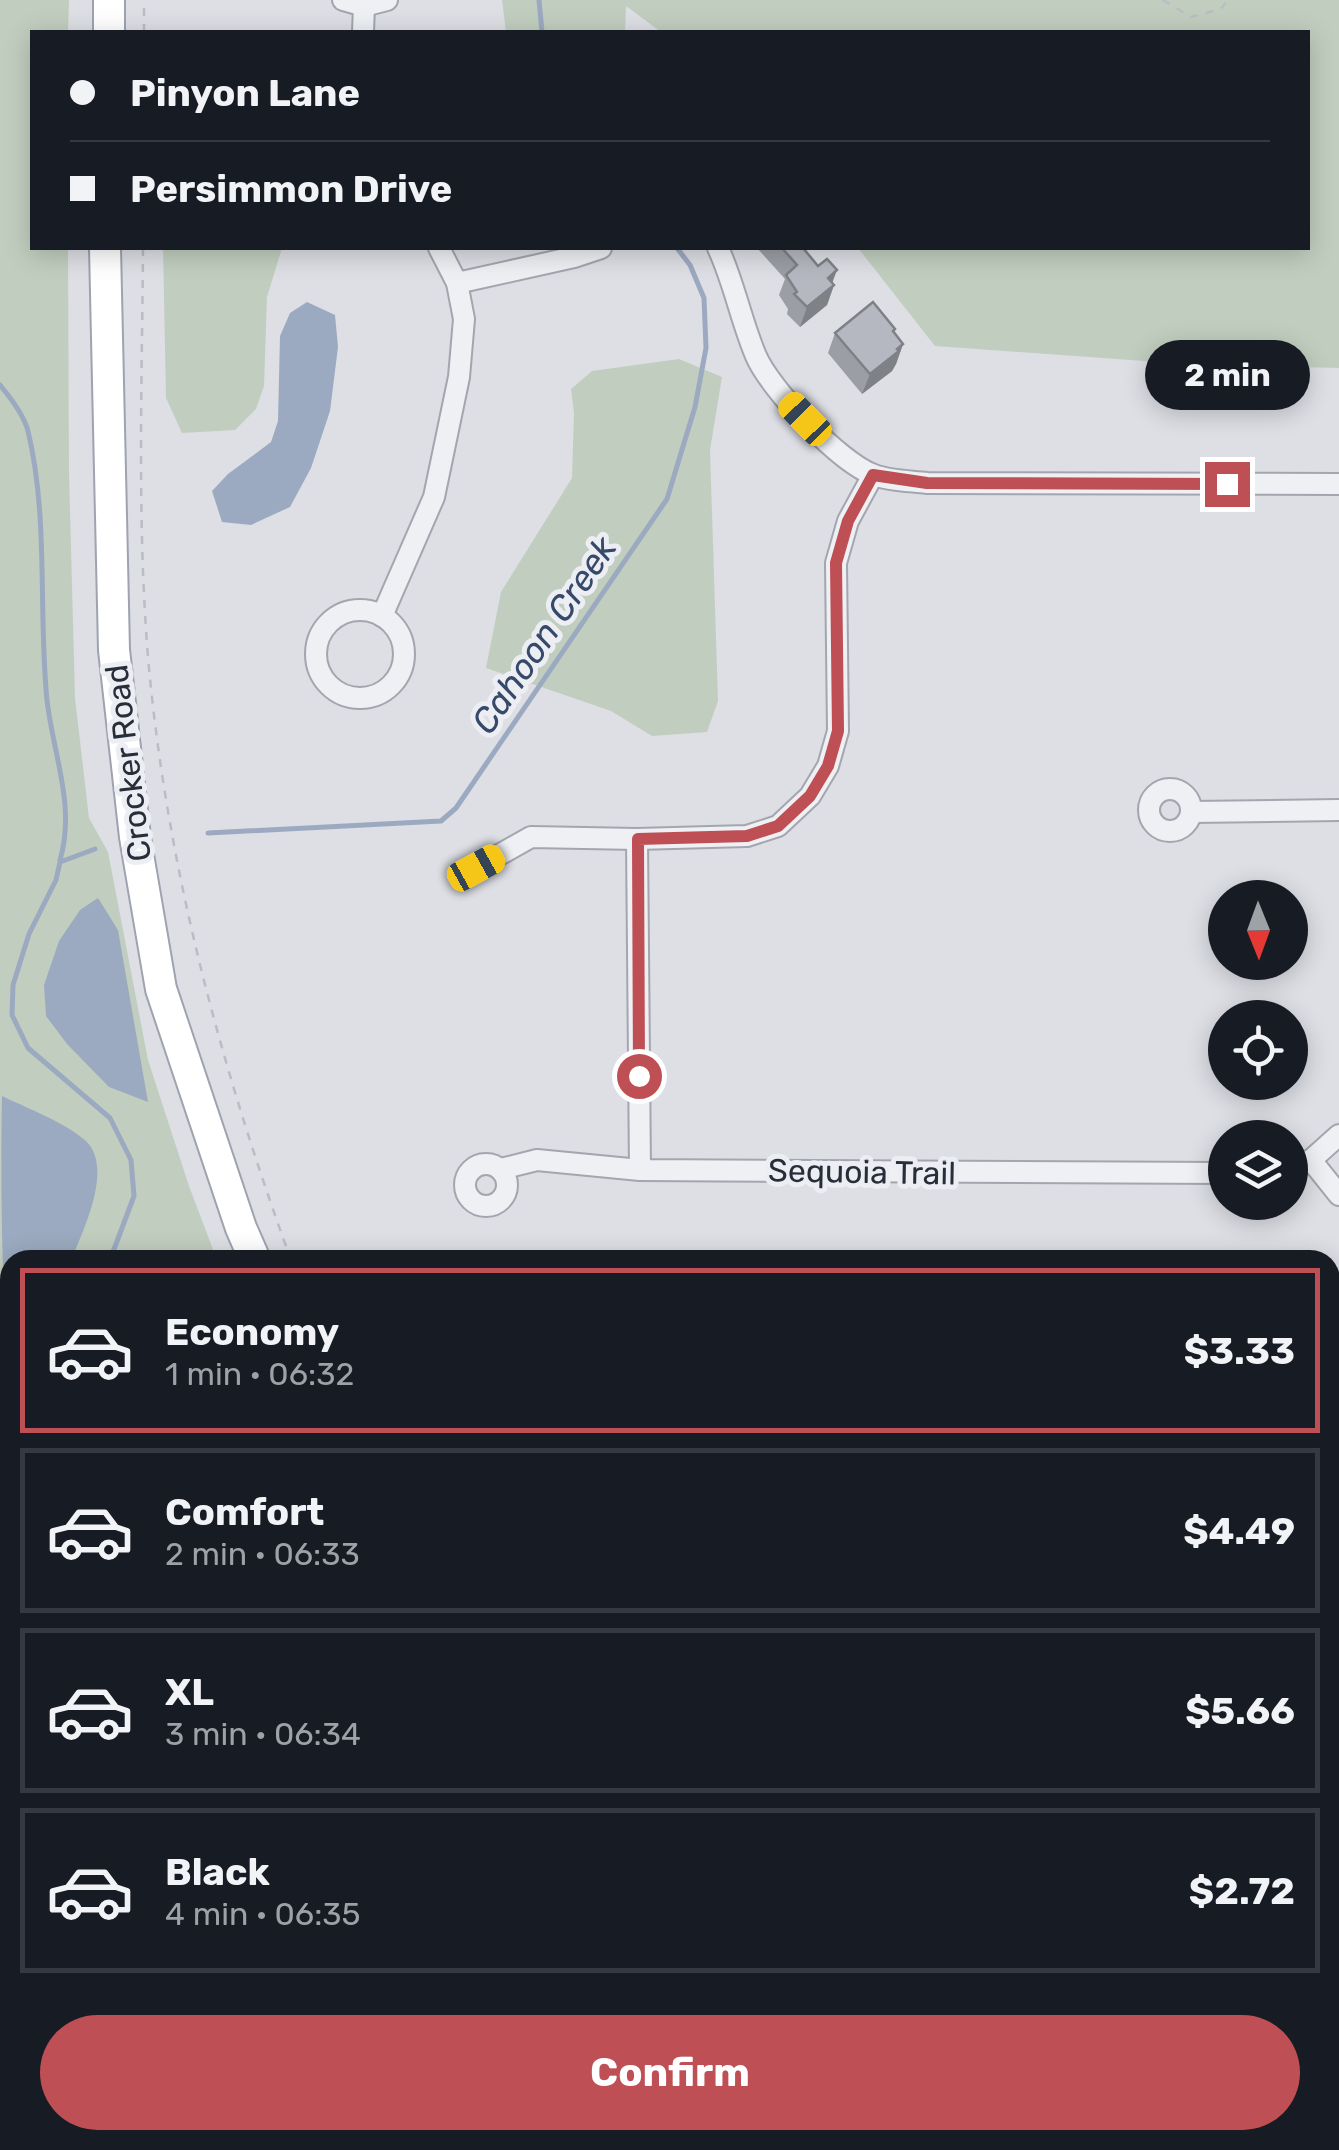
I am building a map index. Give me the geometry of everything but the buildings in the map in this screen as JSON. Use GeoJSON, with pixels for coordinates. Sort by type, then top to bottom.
{"type":"FeatureCollection","features":[{"type":"Feature","properties":{"kind":"main road"},"geometry":{"type":"LineString","coordinates":[[109,0],[109,30]]}},
{"type":"Feature","properties":{"kind":"main road","name":"Crocker Road"},"geometry":{"type":"LineString","coordinates":[[105,250],[114,650],[134,837],[161,989],[250,1250]]}},
{"type":"Feature","properties":{"kind":"street"},"geometry":{"type":"LineString","coordinates":[[343,0],[364,6],[387,0]]}},
{"type":"Feature","properties":{"kind":"street"},"geometry":{"type":"LineString","coordinates":[[363,30],[364,6]]}},
{"type":"Feature","properties":{"kind":"street"},"geometry":{"type":"LineString","coordinates":[[382,616],[434,497],[460,377],[464,319],[458,283],[440,250]]}},
{"type":"Feature","properties":{"kind":"street"},"geometry":{"type":"LineString","coordinates":[[458,283],[595,250]]}},
{"type":"Feature","properties":{"kind":"street"},"geometry":{"type":"LineString","coordinates":[[719,250],[758,361],[780,393],[830,446],[873,475],[927,483],[1339,484]]}},
{"type":"Feature","properties":{"kind":"street"},"geometry":{"type":"LineString","coordinates":[[476,868],[532,838],[747,836],[778,826],[810,796],[828,766],[838,731],[836,563],[848,521],[873,475]]}},
{"type":"Feature","properties":{"kind":"street"},"geometry":{"type":"LineString","coordinates":[[355,610],[369,610],[382,616],[394,625],[404,652],[395,681],[370,697],[340,693],[321,674],[316,660],[321,633],[341,614],[355,610]]}},
{"type":"Feature","properties":{"kind":"street"},"geometry":{"type":"LineString","coordinates":[[1192,812],[1339,810]]}},
{"type":"Feature","properties":{"kind":"street"},"geometry":{"type":"LineString","coordinates":[[638,839],[640,1170]]}},
{"type":"Feature","properties":{"kind":"street"},"geometry":{"type":"LineString","coordinates":[[1308,1161],[1339,1135]]}},
{"type":"Feature","properties":{"kind":"street","name":"Sequoia Trail"},"geometry":{"type":"LineString","coordinates":[[501,1169],[537,1160],[640,1170],[1208,1173]]}},
{"type":"Feature","properties":{"kind":"street"},"geometry":{"type":"LineString","coordinates":[[1311,1160],[1339,1195]]}},
{"type":"Feature","properties":{"kind":"path"},"geometry":{"type":"LineString","coordinates":[[144,0],[144,30]]}},
{"type":"Feature","properties":{"kind":"path"},"geometry":{"type":"LineString","coordinates":[[1163,0],[1191,18],[1221,9],[1228,0]]}},
{"type":"Feature","properties":{"kind":"path"},"geometry":{"type":"LineString","coordinates":[[142,250],[142,548],[150,668],[164,784],[180,879],[219,1041],[246,1135],[287,1250]]}},
{"type":"Feature","properties":{"kind":"green space"},"geometry":{"type":"Polygon","coordinates":[[[0,0],[69,0],[68,30],[30,30],[30,250],[68,250],[75,698],[89,818],[108,852],[148,1060],[213,1250],[0,1250],[0,0]]]}},
{"type":"Feature","properties":{"kind":"green space"},"geometry":{"type":"Polygon","coordinates":[[[502,0],[1339,0],[1339,368],[1185,364],[935,346],[860,250],[1310,250],[1310,30],[658,30],[626,6],[625,30],[506,30],[502,0]]]}},
{"type":"Feature","properties":{"kind":"green space"},"geometry":{"type":"Polygon","coordinates":[[[163,250],[281,250],[267,297],[264,386],[256,409],[235,430],[182,433],[166,398],[163,250]]]}},
{"type":"Feature","properties":{"kind":"green space"},"geometry":{"type":"Polygon","coordinates":[[[679,359],[722,377],[710,450],[718,701],[707,732],[652,736],[611,711],[486,668],[501,592],[572,478],[571,389],[592,371],[679,359]]]}},
{"type":"Feature","properties":{"kind":"water"},"geometry":{"type":"Polygon","coordinates":[[[307,302],[335,315],[338,347],[330,411],[311,468],[290,507],[251,525],[222,522],[212,491],[271,442],[278,421],[280,336],[290,313],[307,302]]]}},
{"type":"Feature","properties":{"kind":"water"},"geometry":{"type":"Polygon","coordinates":[[[98,898],[118,930],[148,1102],[109,1087],[46,1016],[44,985],[59,941],[80,910],[98,898]]]}},
{"type":"Feature","properties":{"kind":"water"},"geometry":{"type":"Polygon","coordinates":[[[2,1096],[46,1116],[86,1141],[94,1153],[97,1183],[75,1250],[3,1250],[2,1096]]]}},
{"type":"Feature","properties":{"kind":"waterway","name":"Cahoon Creek"},"geometry":{"type":"LineString","coordinates":[[539,0],[542,30]]}},
{"type":"Feature","properties":{"kind":"waterway","name":"Cahoon Creek"},"geometry":{"type":"LineString","coordinates":[[208,833],[441,821],[456,808],[667,499],[695,407],[706,348],[704,298],[690,265],[679,250]]}},
{"type":"Feature","properties":{"kind":"waterway"},"geometry":{"type":"LineString","coordinates":[[0,385],[26,425],[39,498],[47,700],[66,820],[60,860]]}},
{"type":"Feature","properties":{"kind":"waterway","name":"Cahoon Creek"},"geometry":{"type":"LineString","coordinates":[[95,849],[60,862],[56,880],[29,934],[13,985],[12,1015],[28,1048],[110,1118],[131,1160],[134,1196],[114,1250]]}},
{"type":"Feature","properties":{"kind":"route"},"geometry":{"type":"LineString","coordinates":[[639,1076],[638,839],[747,836],[778,826],[810,796],[828,766],[838,731],[836,563],[848,521],[873,475],[927,483],[1227,484]]}}]}
